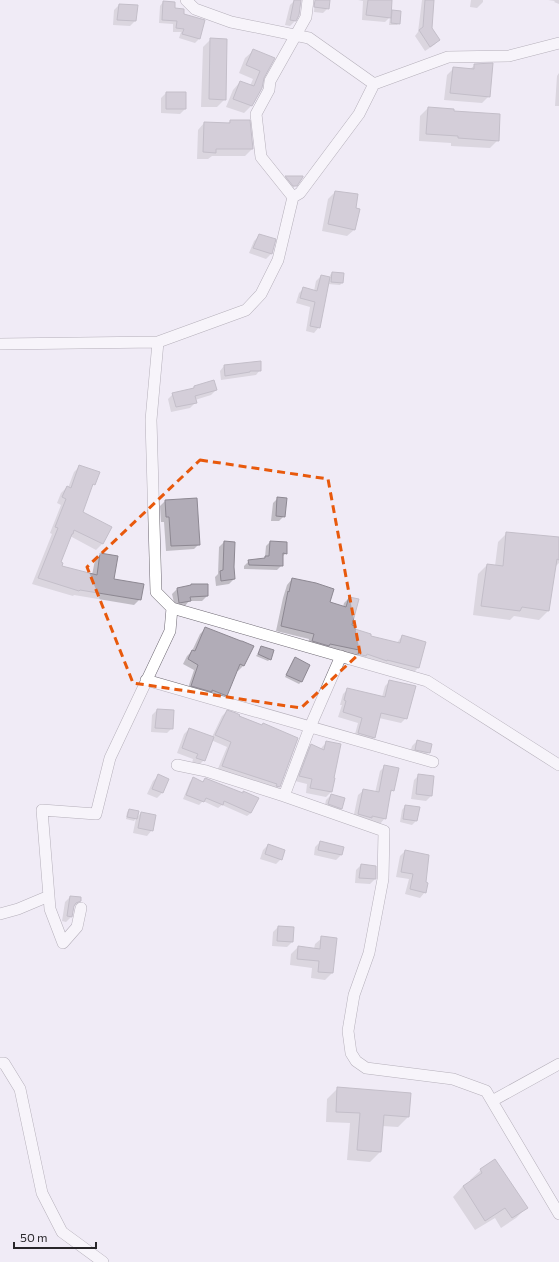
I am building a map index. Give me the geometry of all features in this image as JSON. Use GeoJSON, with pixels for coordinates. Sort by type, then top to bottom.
{"type":"FeatureCollection","features":[{"type":"Feature","properties":{"kind":"street"},"geometry":{"type":"LineString","coordinates":[[186,0],[195,9],[231,22],[310,38],[374,84]]}},
{"type":"Feature","properties":{"kind":"street"},"geometry":{"type":"LineString","coordinates":[[293,197],[261,157],[256,114],[269,90],[270,81],[306,17],[308,0]]}},
{"type":"Feature","properties":{"kind":"street"},"geometry":{"type":"LineString","coordinates":[[0,344],[158,342],[246,310],[261,294],[278,260],[293,197],[300,193],[358,114],[374,84],[448,57],[509,56],[559,43]]}},
{"type":"Feature","properties":{"kind":"street"},"geometry":{"type":"LineString","coordinates":[[158,342],[151,420],[156,592],[172,608],[427,681],[559,765]]}},
{"type":"Feature","properties":{"kind":"street"},"geometry":{"type":"LineString","coordinates":[[81,908],[76,927],[63,943],[50,909],[42,810],[96,814],[110,758],[170,631],[172,608]]}},
{"type":"Feature","properties":{"kind":"street"},"geometry":{"type":"LineString","coordinates":[[284,796],[310,727],[341,656]]}},
{"type":"Feature","properties":{"kind":"street"},"geometry":{"type":"LineString","coordinates":[[146,680],[433,762]]}},
{"type":"Feature","properties":{"kind":"street"},"geometry":{"type":"LineString","coordinates":[[177,765],[206,771],[284,796],[384,831],[383,879],[369,953],[354,995],[348,1031],[351,1053],[356,1061],[366,1068],[453,1079],[486,1091],[559,1214]]}},
{"type":"Feature","properties":{"kind":"street"},"geometry":{"type":"LineString","coordinates":[[0,914],[49,896]]}},
{"type":"Feature","properties":{"kind":"street"},"geometry":{"type":"LineString","coordinates":[[0,1063],[4,1064],[20,1089],[42,1193],[62,1232],[103,1262]]}},
{"type":"Feature","properties":{"kind":"street"},"geometry":{"type":"LineString","coordinates":[[492,1101],[559,1064]]}},
{"type":"Feature","properties":{"kind":"highlighted area"},"geometry":{"type":"Polygon","coordinates":[[[200,460],[328,479],[360,653],[301,708],[133,683],[87,567],[200,460]]]}},
{"type":"Feature","properties":{"kind":"building"},"geometry":{"type":"Polygon","coordinates":[[[294,0],[301,0],[299,15],[296,21],[290,20],[294,0]]]}},
{"type":"Feature","properties":{"kind":"building"},"geometry":{"type":"Polygon","coordinates":[[[315,0],[330,0],[329,9],[314,7],[315,0]]]}},
{"type":"Feature","properties":{"kind":"building"},"geometry":{"type":"Polygon","coordinates":[[[368,0],[392,0],[391,18],[366,15],[368,0]]]}},
{"type":"Feature","properties":{"kind":"building"},"geometry":{"type":"Polygon","coordinates":[[[425,0],[434,0],[432,28],[440,40],[430,47],[419,30],[423,27],[425,0]]]}},
{"type":"Feature","properties":{"kind":"building"},"geometry":{"type":"Polygon","coordinates":[[[163,1],[175,2],[175,8],[184,9],[184,14],[205,20],[200,39],[182,34],[184,29],[176,28],[177,21],[162,20],[163,1]]]}},
{"type":"Feature","properties":{"kind":"building"},"geometry":{"type":"Polygon","coordinates":[[[119,4],[138,5],[136,21],[117,20],[119,4]]]}},
{"type":"Feature","properties":{"kind":"building"},"geometry":{"type":"Polygon","coordinates":[[[392,10],[401,11],[400,24],[391,23],[392,10]]]}},
{"type":"Feature","properties":{"kind":"building"},"geometry":{"type":"Polygon","coordinates":[[[210,38],[227,39],[226,100],[209,99],[210,38]]]}},
{"type":"Feature","properties":{"kind":"building"},"geometry":{"type":"Polygon","coordinates":[[[253,49],[275,58],[264,78],[262,88],[252,106],[233,99],[240,81],[254,86],[260,71],[246,65],[253,49]]]}},
{"type":"Feature","properties":{"kind":"building"},"geometry":{"type":"Polygon","coordinates":[[[493,63],[490,97],[450,93],[453,67],[474,69],[474,64],[493,63]]]}},
{"type":"Feature","properties":{"kind":"building"},"geometry":{"type":"Polygon","coordinates":[[[166,92],[186,92],[186,109],[166,109],[166,92]]]}},
{"type":"Feature","properties":{"kind":"building"},"geometry":{"type":"Polygon","coordinates":[[[428,107],[454,109],[454,111],[500,114],[499,141],[426,134],[428,107]]]}},
{"type":"Feature","properties":{"kind":"building"},"geometry":{"type":"Polygon","coordinates":[[[230,120],[250,120],[253,149],[216,149],[216,153],[203,152],[204,122],[230,123],[230,120]]]}},
{"type":"Feature","properties":{"kind":"building"},"geometry":{"type":"Polygon","coordinates":[[[285,176],[303,177],[297,186],[293,186],[285,176]]]}},
{"type":"Feature","properties":{"kind":"building"},"geometry":{"type":"Polygon","coordinates":[[[335,191],[358,194],[356,208],[360,209],[355,230],[328,224],[335,191]]]}},
{"type":"Feature","properties":{"kind":"building"},"geometry":{"type":"Polygon","coordinates":[[[259,234],[276,239],[272,254],[253,248],[259,234]]]}},
{"type":"Feature","properties":{"kind":"building"},"geometry":{"type":"Polygon","coordinates":[[[332,272],[344,273],[343,283],[331,282],[332,272]]]}},
{"type":"Feature","properties":{"kind":"building"},"geometry":{"type":"Polygon","coordinates":[[[321,275],[330,277],[320,328],[310,326],[315,302],[300,298],[303,287],[317,291],[321,275]]]}},
{"type":"Feature","properties":{"kind":"building"},"geometry":{"type":"Polygon","coordinates":[[[261,361],[261,371],[250,371],[225,376],[224,365],[261,361]]]}},
{"type":"Feature","properties":{"kind":"building"},"geometry":{"type":"Polygon","coordinates":[[[214,380],[217,390],[195,396],[197,403],[176,407],[172,393],[194,388],[194,386],[214,380]]]}},
{"type":"Feature","properties":{"kind":"building"},"geometry":{"type":"Polygon","coordinates":[[[79,465],[100,472],[95,485],[93,484],[83,512],[112,527],[103,544],[74,530],[61,562],[63,563],[62,566],[97,575],[100,553],[118,556],[114,579],[144,584],[141,600],[79,591],[38,578],[58,528],[55,527],[66,499],[62,497],[67,486],[71,488],[79,465]]]}},
{"type":"Feature","properties":{"kind":"building"},"geometry":{"type":"Polygon","coordinates":[[[277,497],[287,498],[285,517],[276,516],[277,497]]]}},
{"type":"Feature","properties":{"kind":"building"},"geometry":{"type":"Polygon","coordinates":[[[197,498],[200,545],[171,546],[169,517],[166,517],[165,500],[197,498]]]}},
{"type":"Feature","properties":{"kind":"building"},"geometry":{"type":"Polygon","coordinates":[[[506,532],[559,537],[559,560],[557,559],[549,611],[522,607],[520,611],[481,606],[487,564],[503,566],[506,532]]]}},
{"type":"Feature","properties":{"kind":"building"},"geometry":{"type":"Polygon","coordinates":[[[224,541],[235,542],[235,579],[221,581],[220,571],[223,570],[224,541]]]}},
{"type":"Feature","properties":{"kind":"building"},"geometry":{"type":"Polygon","coordinates":[[[270,541],[287,542],[287,554],[283,553],[283,566],[249,565],[248,560],[265,558],[265,556],[269,556],[270,541]]]}},
{"type":"Feature","properties":{"kind":"building"},"geometry":{"type":"Polygon","coordinates":[[[292,578],[316,583],[334,589],[330,602],[346,607],[349,597],[359,599],[352,625],[356,626],[355,629],[371,634],[371,636],[400,643],[402,635],[426,642],[419,668],[387,661],[367,654],[366,656],[358,654],[359,650],[330,644],[329,646],[312,641],[314,634],[281,626],[292,578]]]}},
{"type":"Feature","properties":{"kind":"building"},"geometry":{"type":"Polygon","coordinates":[[[191,584],[208,584],[208,596],[190,597],[191,601],[179,603],[177,588],[191,584]]]}},
{"type":"Feature","properties":{"kind":"building"},"geometry":{"type":"Polygon","coordinates":[[[205,627],[254,646],[244,666],[240,664],[227,696],[212,690],[212,692],[191,686],[198,665],[188,659],[192,650],[195,651],[205,627]]]}},
{"type":"Feature","properties":{"kind":"building"},"geometry":{"type":"Polygon","coordinates":[[[261,646],[274,650],[271,660],[258,654],[261,646]]]}},
{"type":"Feature","properties":{"kind":"building"},"geometry":{"type":"Polygon","coordinates":[[[295,657],[310,665],[302,682],[286,675],[295,657]]]}},
{"type":"Feature","properties":{"kind":"building"},"geometry":{"type":"Polygon","coordinates":[[[389,680],[416,686],[407,719],[381,713],[375,738],[358,733],[362,718],[343,712],[347,688],[385,697],[389,680]]]}},
{"type":"Feature","properties":{"kind":"building"},"geometry":{"type":"Polygon","coordinates":[[[157,709],[174,710],[173,729],[155,728],[157,709]]]}},
{"type":"Feature","properties":{"kind":"building"},"geometry":{"type":"Polygon","coordinates":[[[227,710],[298,738],[280,787],[276,786],[277,784],[222,766],[231,742],[215,735],[227,710]]]}},
{"type":"Feature","properties":{"kind":"building"},"geometry":{"type":"Polygon","coordinates":[[[189,728],[214,737],[205,761],[196,758],[198,754],[182,748],[189,728]]]}},
{"type":"Feature","properties":{"kind":"building"},"geometry":{"type":"Polygon","coordinates":[[[417,740],[432,744],[430,753],[415,750],[417,740]]]}},
{"type":"Feature","properties":{"kind":"building"},"geometry":{"type":"Polygon","coordinates":[[[326,741],[341,744],[332,792],[310,788],[312,779],[299,776],[311,744],[324,750],[326,741]]]}},
{"type":"Feature","properties":{"kind":"building"},"geometry":{"type":"Polygon","coordinates":[[[384,765],[399,768],[394,791],[391,790],[386,819],[372,816],[372,818],[358,814],[363,789],[379,792],[384,765]]]}},
{"type":"Feature","properties":{"kind":"building"},"geometry":{"type":"Polygon","coordinates":[[[158,774],[169,779],[163,793],[152,789],[158,774]]]}},
{"type":"Feature","properties":{"kind":"building"},"geometry":{"type":"Polygon","coordinates":[[[418,774],[434,776],[432,796],[416,794],[418,774]]]}},
{"type":"Feature","properties":{"kind":"building"},"geometry":{"type":"Polygon","coordinates":[[[193,777],[203,782],[205,778],[259,798],[251,813],[224,801],[223,805],[206,798],[204,802],[186,795],[193,777]]]}},
{"type":"Feature","properties":{"kind":"building"},"geometry":{"type":"Polygon","coordinates":[[[331,794],[345,798],[342,809],[328,804],[331,794]]]}},
{"type":"Feature","properties":{"kind":"building"},"geometry":{"type":"Polygon","coordinates":[[[405,805],[420,807],[417,821],[403,819],[405,805]]]}},
{"type":"Feature","properties":{"kind":"building"},"geometry":{"type":"Polygon","coordinates":[[[129,809],[139,811],[137,819],[127,817],[129,809]]]}},
{"type":"Feature","properties":{"kind":"building"},"geometry":{"type":"Polygon","coordinates":[[[141,812],[156,815],[153,831],[138,828],[141,812]]]}},
{"type":"Feature","properties":{"kind":"building"},"geometry":{"type":"Polygon","coordinates":[[[320,841],[344,847],[342,855],[318,850],[320,841]]]}},
{"type":"Feature","properties":{"kind":"building"},"geometry":{"type":"Polygon","coordinates":[[[268,844],[285,850],[282,860],[265,854],[268,844]]]}},
{"type":"Feature","properties":{"kind":"building"},"geometry":{"type":"Polygon","coordinates":[[[405,850],[429,855],[426,882],[428,883],[426,893],[410,889],[413,874],[401,872],[405,850]]]}},
{"type":"Feature","properties":{"kind":"building"},"geometry":{"type":"Polygon","coordinates":[[[361,864],[376,866],[376,879],[359,878],[361,864]]]}},
{"type":"Feature","properties":{"kind":"building"},"geometry":{"type":"Polygon","coordinates":[[[70,896],[81,897],[81,901],[76,903],[74,906],[72,917],[67,916],[70,896]]]}},
{"type":"Feature","properties":{"kind":"building"},"geometry":{"type":"Polygon","coordinates":[[[278,926],[294,927],[293,942],[277,941],[278,926]]]}},
{"type":"Feature","properties":{"kind":"building"},"geometry":{"type":"Polygon","coordinates":[[[321,936],[337,938],[333,973],[318,972],[319,961],[297,959],[298,946],[320,949],[321,936]]]}},
{"type":"Feature","properties":{"kind":"building"},"geometry":{"type":"Polygon","coordinates":[[[337,1087],[411,1093],[409,1117],[384,1115],[381,1152],[357,1150],[360,1113],[336,1112],[337,1087]]]}},
{"type":"Feature","properties":{"kind":"building"},"geometry":{"type":"Polygon","coordinates":[[[495,1159],[528,1208],[512,1218],[505,1208],[485,1221],[463,1186],[482,1173],[480,1169],[495,1159]]]}}]}
